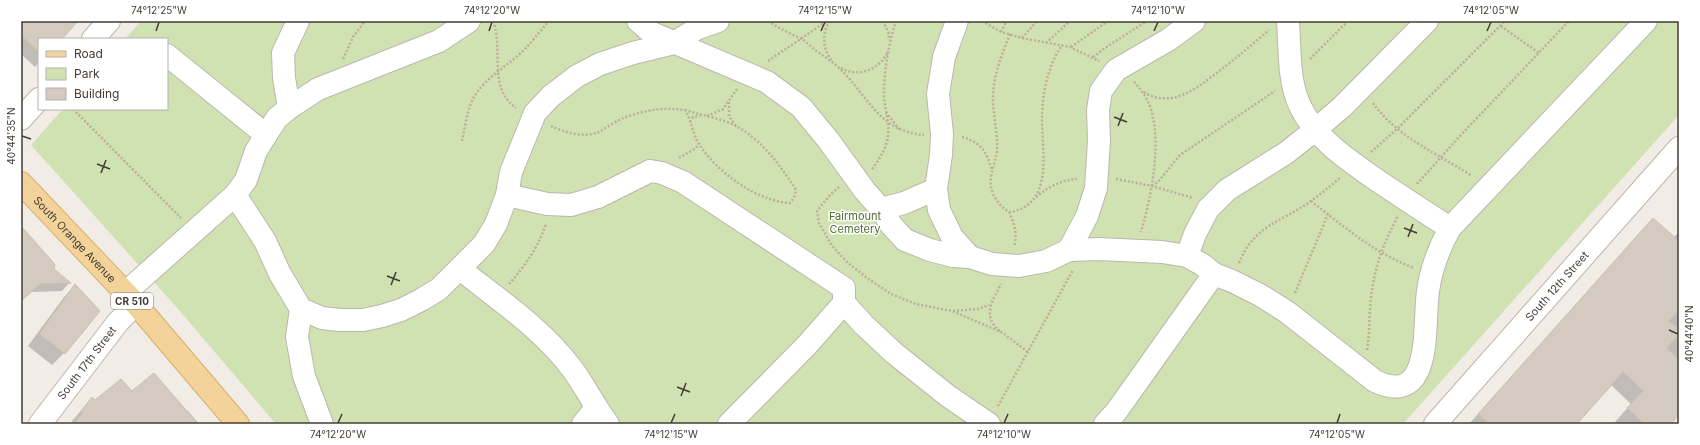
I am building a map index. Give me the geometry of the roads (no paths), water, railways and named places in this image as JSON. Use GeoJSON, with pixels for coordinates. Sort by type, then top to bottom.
{"type":"FeatureCollection","features":[{"type":"Feature","properties":{"kind":"main road","name":"South Orange Avenue"},"geometry":{"type":"LineString","coordinates":[[21,184],[130,299],[238,424]]}},
{"type":"Feature","properties":{"kind":"street"},"geometry":{"type":"LineString","coordinates":[[93,38],[108,21]]}},
{"type":"Feature","properties":{"kind":"street"},"geometry":{"type":"LineString","coordinates":[[288,108],[284,78],[283,53],[298,21]]}},
{"type":"Feature","properties":{"kind":"street","name":"South 17th Street"},"geometry":{"type":"LineString","coordinates":[[40,424],[118,322],[130,299],[194,231],[235,195],[246,180],[256,151],[277,118],[288,108],[318,89],[439,42],[469,21]]}},
{"type":"Feature","properties":{"kind":"street"},"geometry":{"type":"LineString","coordinates":[[638,21],[652,33],[767,82],[801,107],[829,141],[881,209],[892,226],[905,240],[930,250],[953,256],[970,256],[992,264],[1019,266],[1046,261],[1134,251],[1162,252],[1187,256],[1287,312],[1360,370],[1384,385],[1396,388],[1408,384],[1416,374],[1422,360],[1431,274],[1442,244],[1450,228],[1646,21]]}},
{"type":"Feature","properties":{"kind":"street"},"geometry":{"type":"LineString","coordinates":[[235,195],[265,241],[280,274],[301,309],[322,318],[340,320],[363,320],[401,310],[439,289],[484,244],[496,224],[507,195],[511,172],[535,113],[551,96],[577,76],[600,64],[633,53],[674,43],[698,28],[718,21]]}},
{"type":"Feature","properties":{"kind":"street"},"geometry":{"type":"LineString","coordinates":[[957,21],[944,57],[938,94],[942,134],[941,155],[936,189],[939,210],[952,237],[970,256]]}},
{"type":"Feature","properties":{"kind":"street"},"geometry":{"type":"LineString","coordinates":[[1072,258],[1096,188],[1099,140],[1098,110],[1101,92],[1116,70],[1168,40],[1194,21]]}},
{"type":"Feature","properties":{"kind":"street"},"geometry":{"type":"LineString","coordinates":[[1187,256],[1195,234],[1208,209],[1227,190],[1286,153],[1315,130],[1362,87],[1427,21]]}},
{"type":"Feature","properties":{"kind":"street"},"geometry":{"type":"LineString","coordinates":[[1281,23],[1300,106],[1315,130],[1356,166],[1406,201],[1450,228]]}},
{"type":"Feature","properties":{"kind":"street"},"geometry":{"type":"LineString","coordinates":[[168,56],[266,135]]}},
{"type":"Feature","properties":{"kind":"street"},"geometry":{"type":"LineString","coordinates":[[21,119],[38,100]]}},
{"type":"Feature","properties":{"kind":"street","name":"South 12th Street"},"geometry":{"type":"LineString","coordinates":[[1435,424],[1679,148]]}},
{"type":"Feature","properties":{"kind":"street"},"geometry":{"type":"LineString","coordinates":[[507,195],[547,204],[571,206],[598,197],[650,171],[662,173],[683,182],[844,288],[844,303],[807,345],[729,424]]}},
{"type":"Feature","properties":{"kind":"street"},"geometry":{"type":"LineString","coordinates":[[881,209],[911,200],[936,189]]}},
{"type":"Feature","properties":{"kind":"street"},"geometry":{"type":"LineString","coordinates":[[460,269],[549,342],[574,370],[596,419]]}},
{"type":"Feature","properties":{"kind":"street"},"geometry":{"type":"LineString","coordinates":[[1105,424],[1223,277]]}},
{"type":"Feature","properties":{"kind":"street"},"geometry":{"type":"LineString","coordinates":[[844,303],[864,325],[894,353],[948,396],[993,416]]}},
{"type":"Feature","properties":{"kind":"street"},"geometry":{"type":"LineString","coordinates":[[301,309],[297,337],[304,376],[322,424]]}},
{"type":"Feature","properties":{"kind":"park label","name":"Fairmount Cemetery"},"geometry":{"type":"Point","coordinates":[855,222]}}]}
